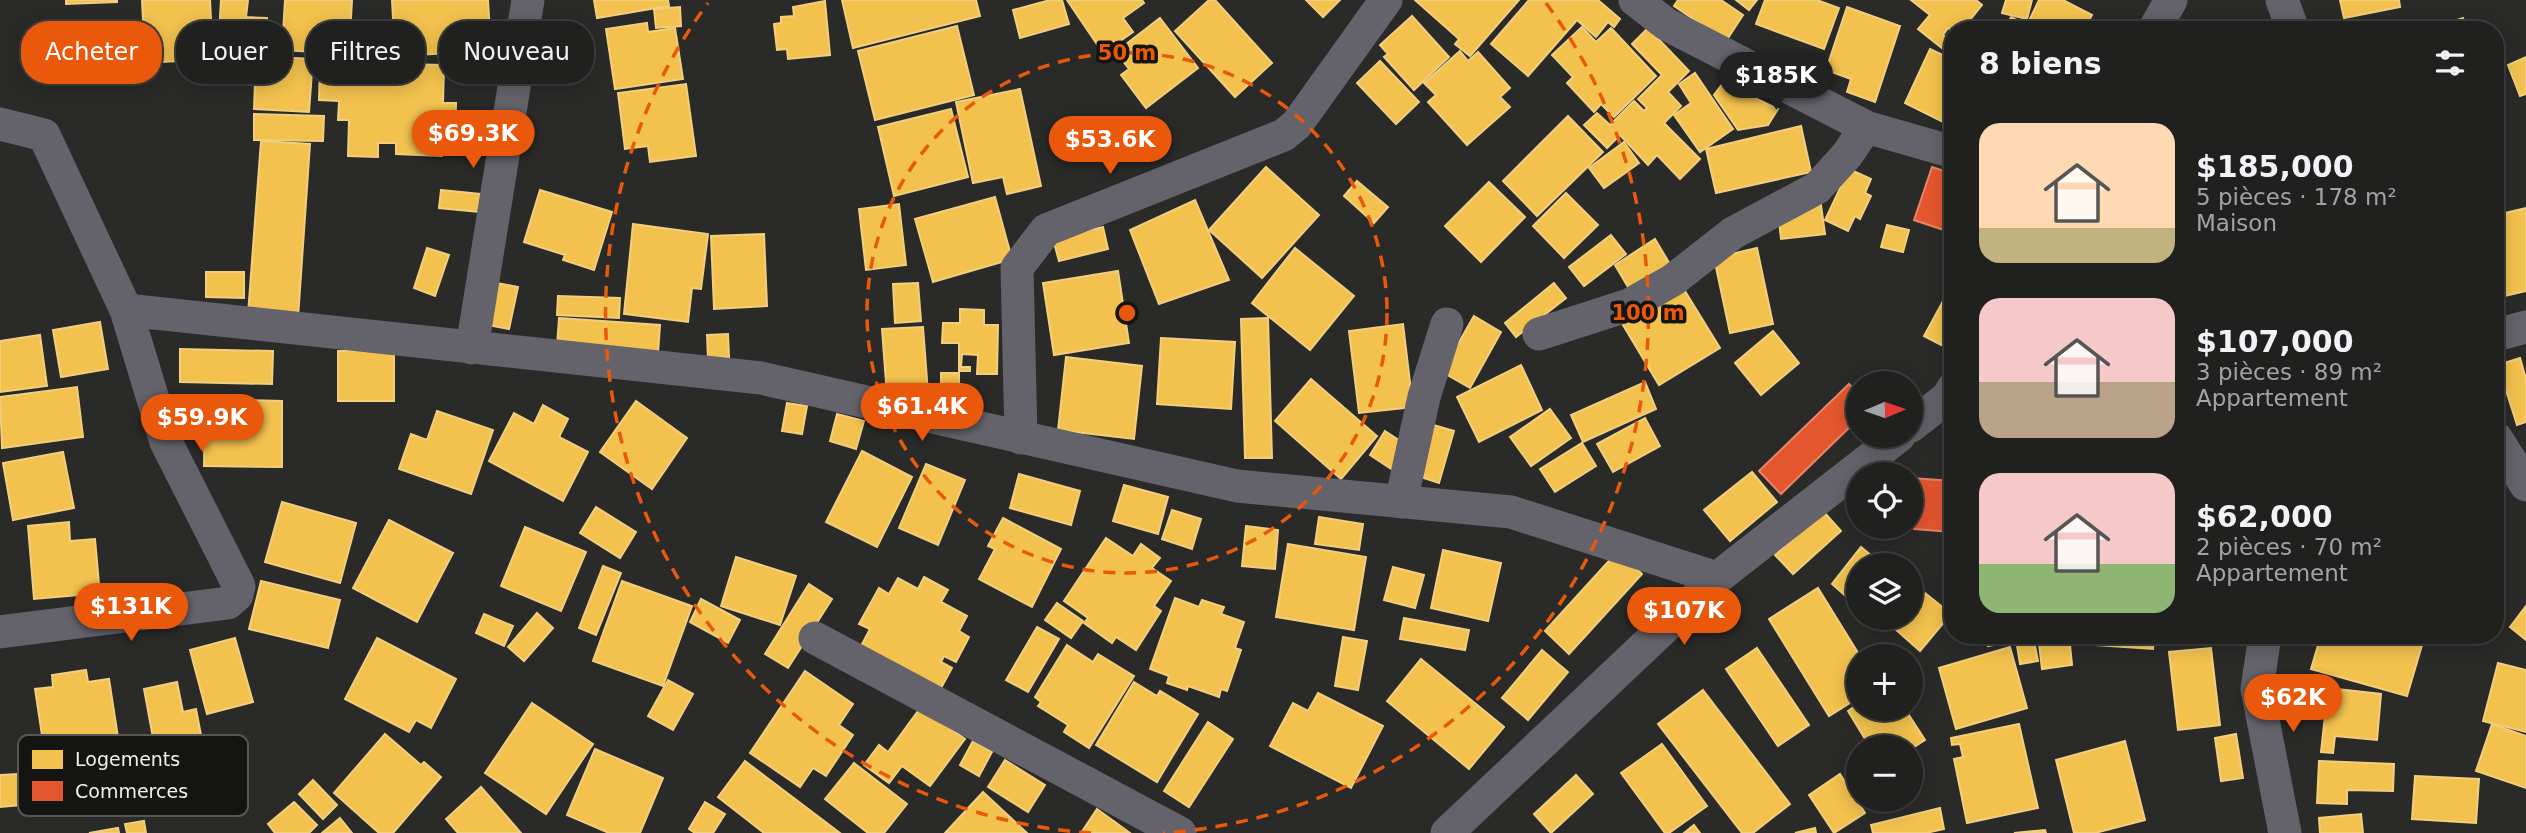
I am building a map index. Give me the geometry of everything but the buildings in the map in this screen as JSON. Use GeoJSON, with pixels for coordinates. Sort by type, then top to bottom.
{"type":"FeatureCollection","features":[{"type":"Feature","properties":{"kind":"street"},"geometry":{"type":"LineString","coordinates":[[472,348],[528,0]]}},
{"type":"Feature","properties":{"kind":"street"},"geometry":{"type":"LineString","coordinates":[[1021,438],[1017,268],[1046,230],[1284,135],[1297,124],[1385,0]]}},
{"type":"Feature","properties":{"kind":"street"},"geometry":{"type":"LineString","coordinates":[[1635,0],[1666,24],[1866,127],[1944,149]]}},
{"type":"Feature","properties":{"kind":"street"},"geometry":{"type":"LineString","coordinates":[[2159,21],[2171,0]]}},
{"type":"Feature","properties":{"kind":"street"},"geometry":{"type":"LineString","coordinates":[[2282,0],[2290,21]]}},
{"type":"Feature","properties":{"kind":"street"},"geometry":{"type":"LineString","coordinates":[[0,124],[44,135],[126,310],[166,442],[239,586],[237,596],[228,603],[0,632]]}},
{"type":"Feature","properties":{"kind":"street"},"geometry":{"type":"LineString","coordinates":[[1539,334],[1629,305],[1673,280],[1733,233],[1816,188],[1847,155],[1866,127]]}},
{"type":"Feature","properties":{"kind":"street"},"geometry":{"type":"LineString","coordinates":[[126,310],[761,378],[1237,486],[1511,512],[1717,578]]}},
{"type":"Feature","properties":{"kind":"street"},"geometry":{"type":"LineString","coordinates":[[1401,502],[1424,397],[1447,324]]}},
{"type":"Feature","properties":{"kind":"street"},"geometry":{"type":"LineString","coordinates":[[2504,333],[2526,327]]}},
{"type":"Feature","properties":{"kind":"street"},"geometry":{"type":"LineString","coordinates":[[1923,417],[1944,400]]}},
{"type":"Feature","properties":{"kind":"street"},"geometry":{"type":"LineString","coordinates":[[1447,833],[1717,578],[1884,448]]}},
{"type":"Feature","properties":{"kind":"street"},"geometry":{"type":"LineString","coordinates":[[2504,451],[2526,485]]}},
{"type":"Feature","properties":{"kind":"street"},"geometry":{"type":"LineString","coordinates":[[815,638],[1180,833]]}},
{"type":"Feature","properties":{"kind":"street"},"geometry":{"type":"LineString","coordinates":[[2264,644],[2257,689],[2285,833]]}}]}
